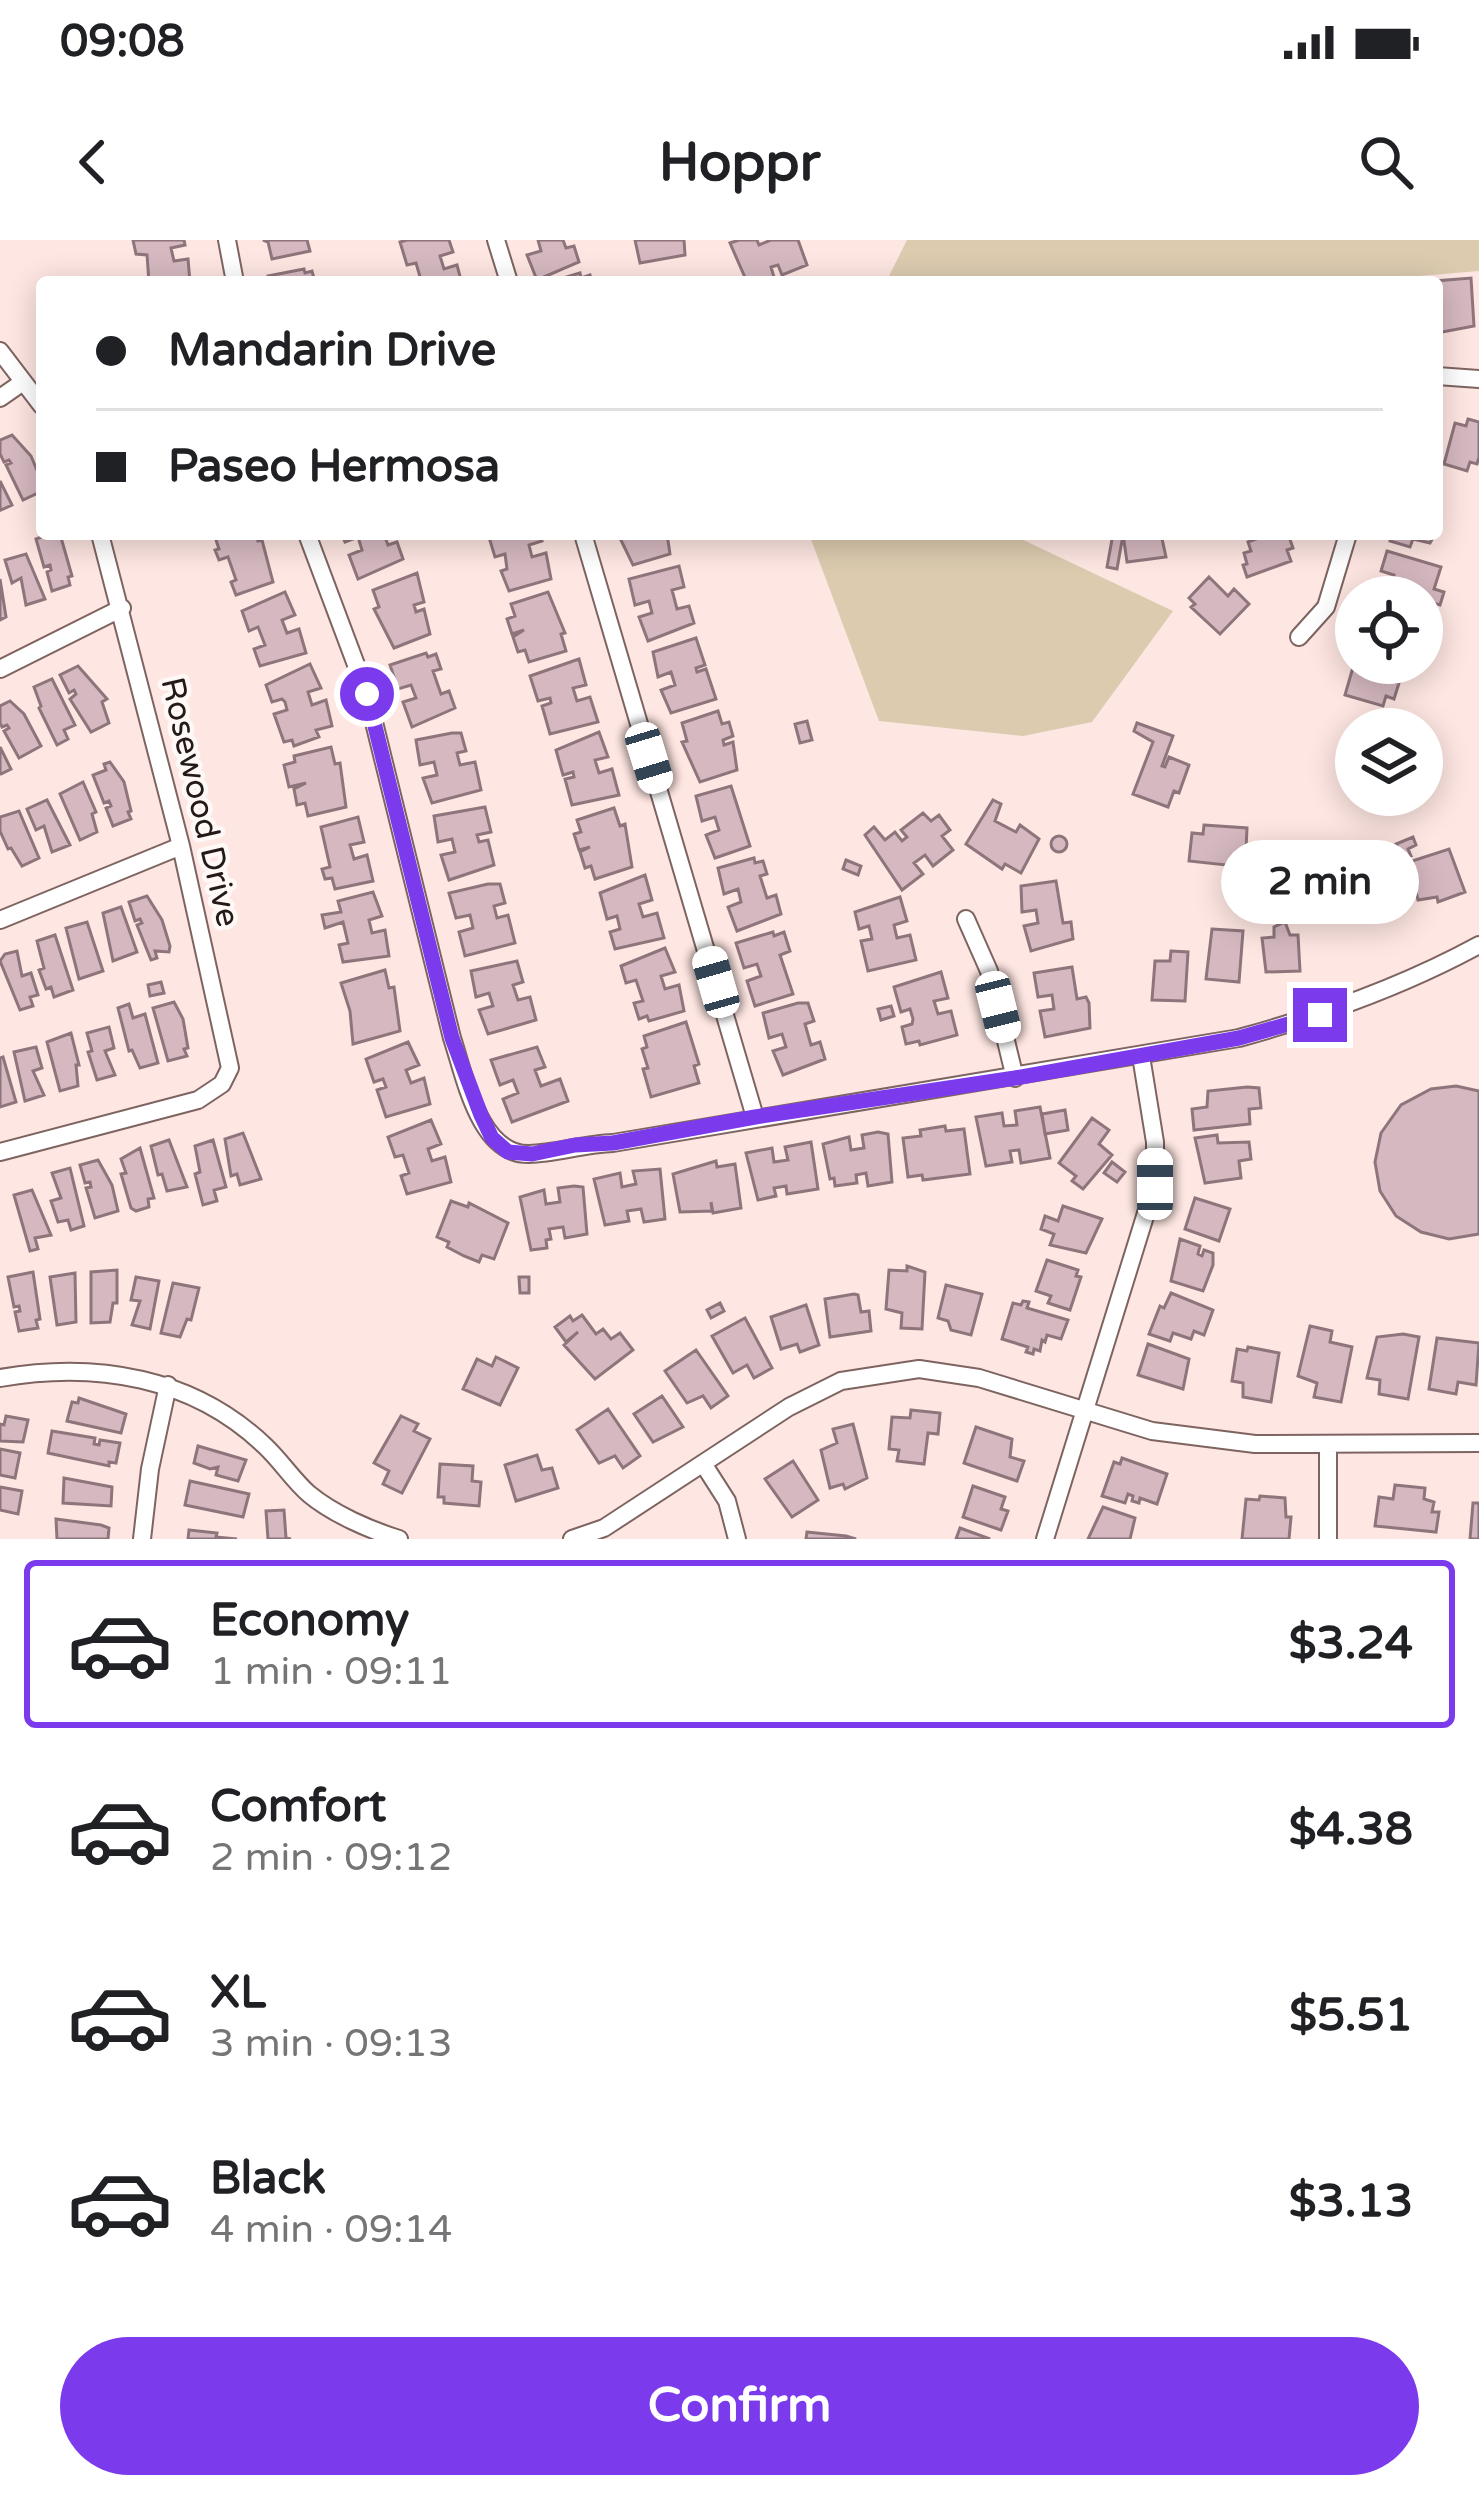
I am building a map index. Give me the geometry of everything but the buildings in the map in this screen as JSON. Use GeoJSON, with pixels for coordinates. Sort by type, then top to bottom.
{"type":"FeatureCollection","features":[{"type":"Feature","properties":{"kind":"street"},"geometry":{"type":"LineString","coordinates":[[227,240],[234,276]]}},
{"type":"Feature","properties":{"kind":"street"},"geometry":{"type":"LineString","coordinates":[[496,240],[506,276]]}},
{"type":"Feature","properties":{"kind":"street"},"geometry":{"type":"LineString","coordinates":[[0,351],[36,398]]}},
{"type":"Feature","properties":{"kind":"street"},"geometry":{"type":"LineString","coordinates":[[1443,376],[1479,379]]}},
{"type":"Feature","properties":{"kind":"street"},"geometry":{"type":"LineString","coordinates":[[0,398],[23,382]]}},
{"type":"Feature","properties":{"kind":"street","name":"Rosewood Drive"},"geometry":{"type":"LineString","coordinates":[[0,1152],[198,1100],[222,1084],[230,1068],[181,846],[102,540]]}},
{"type":"Feature","properties":{"kind":"street"},"geometry":{"type":"LineString","coordinates":[[309,540],[367,694],[452,1038],[492,1138],[508,1152],[532,1154],[613,1143],[1239,1038],[1320,1015],[1421,976],[1479,945]]}},
{"type":"Feature","properties":{"kind":"street"},"geometry":{"type":"LineString","coordinates":[[585,540],[755,1117]]}},
{"type":"Feature","properties":{"kind":"street"},"geometry":{"type":"LineString","coordinates":[[1299,637],[1327,607],[1346,540]]}},
{"type":"Feature","properties":{"kind":"street"},"geometry":{"type":"LineString","coordinates":[[0,669],[122,608]]}},
{"type":"Feature","properties":{"kind":"street"},"geometry":{"type":"LineString","coordinates":[[0,920],[181,846]]}},
{"type":"Feature","properties":{"kind":"street"},"geometry":{"type":"LineString","coordinates":[[966,919],[989,971],[1015,1078]]}},
{"type":"Feature","properties":{"kind":"street"},"geometry":{"type":"LineString","coordinates":[[1045,1539],[1155,1184],[1155,1142],[1141,1056]]}},
{"type":"Feature","properties":{"kind":"street"},"geometry":{"type":"LineString","coordinates":[[572,1539],[604,1528],[789,1407],[841,1382],[919,1369],[979,1378],[1152,1431],[1255,1444],[1479,1443]]}},
{"type":"Feature","properties":{"kind":"street"},"geometry":{"type":"LineString","coordinates":[[0,1378],[90,1370],[168,1385],[206,1402],[263,1444],[310,1495],[376,1532],[399,1539]]}},
{"type":"Feature","properties":{"kind":"street"},"geometry":{"type":"LineString","coordinates":[[142,1539],[150,1469],[168,1385]]}},
{"type":"Feature","properties":{"kind":"street"},"geometry":{"type":"LineString","coordinates":[[1328,1444],[1328,1539]]}},
{"type":"Feature","properties":{"kind":"street"},"geometry":{"type":"LineString","coordinates":[[704,1465],[727,1501],[737,1539]]}},
{"type":"Feature","properties":{"kind":"lane"},"geometry":{"type":"LineString","coordinates":[[1320,988],[1320,1015]]}},
{"type":"Feature","properties":{"kind":"shaded area"},"geometry":{"type":"Polygon","coordinates":[[[907,240],[1479,240],[1479,271],[1420,276],[889,276],[907,240]]]}},
{"type":"Feature","properties":{"kind":"shaded area"},"geometry":{"type":"Polygon","coordinates":[[[811,540],[1024,540],[1173,611],[1092,722],[1023,736],[879,721],[811,540]]]}},
{"type":"Feature","properties":{"kind":"route"},"geometry":{"type":"LineString","coordinates":[[367,694],[452,1038],[470,1093],[492,1138],[508,1152],[532,1154],[613,1143],[1015,1078],[1239,1038],[1320,1015]]}}]}
